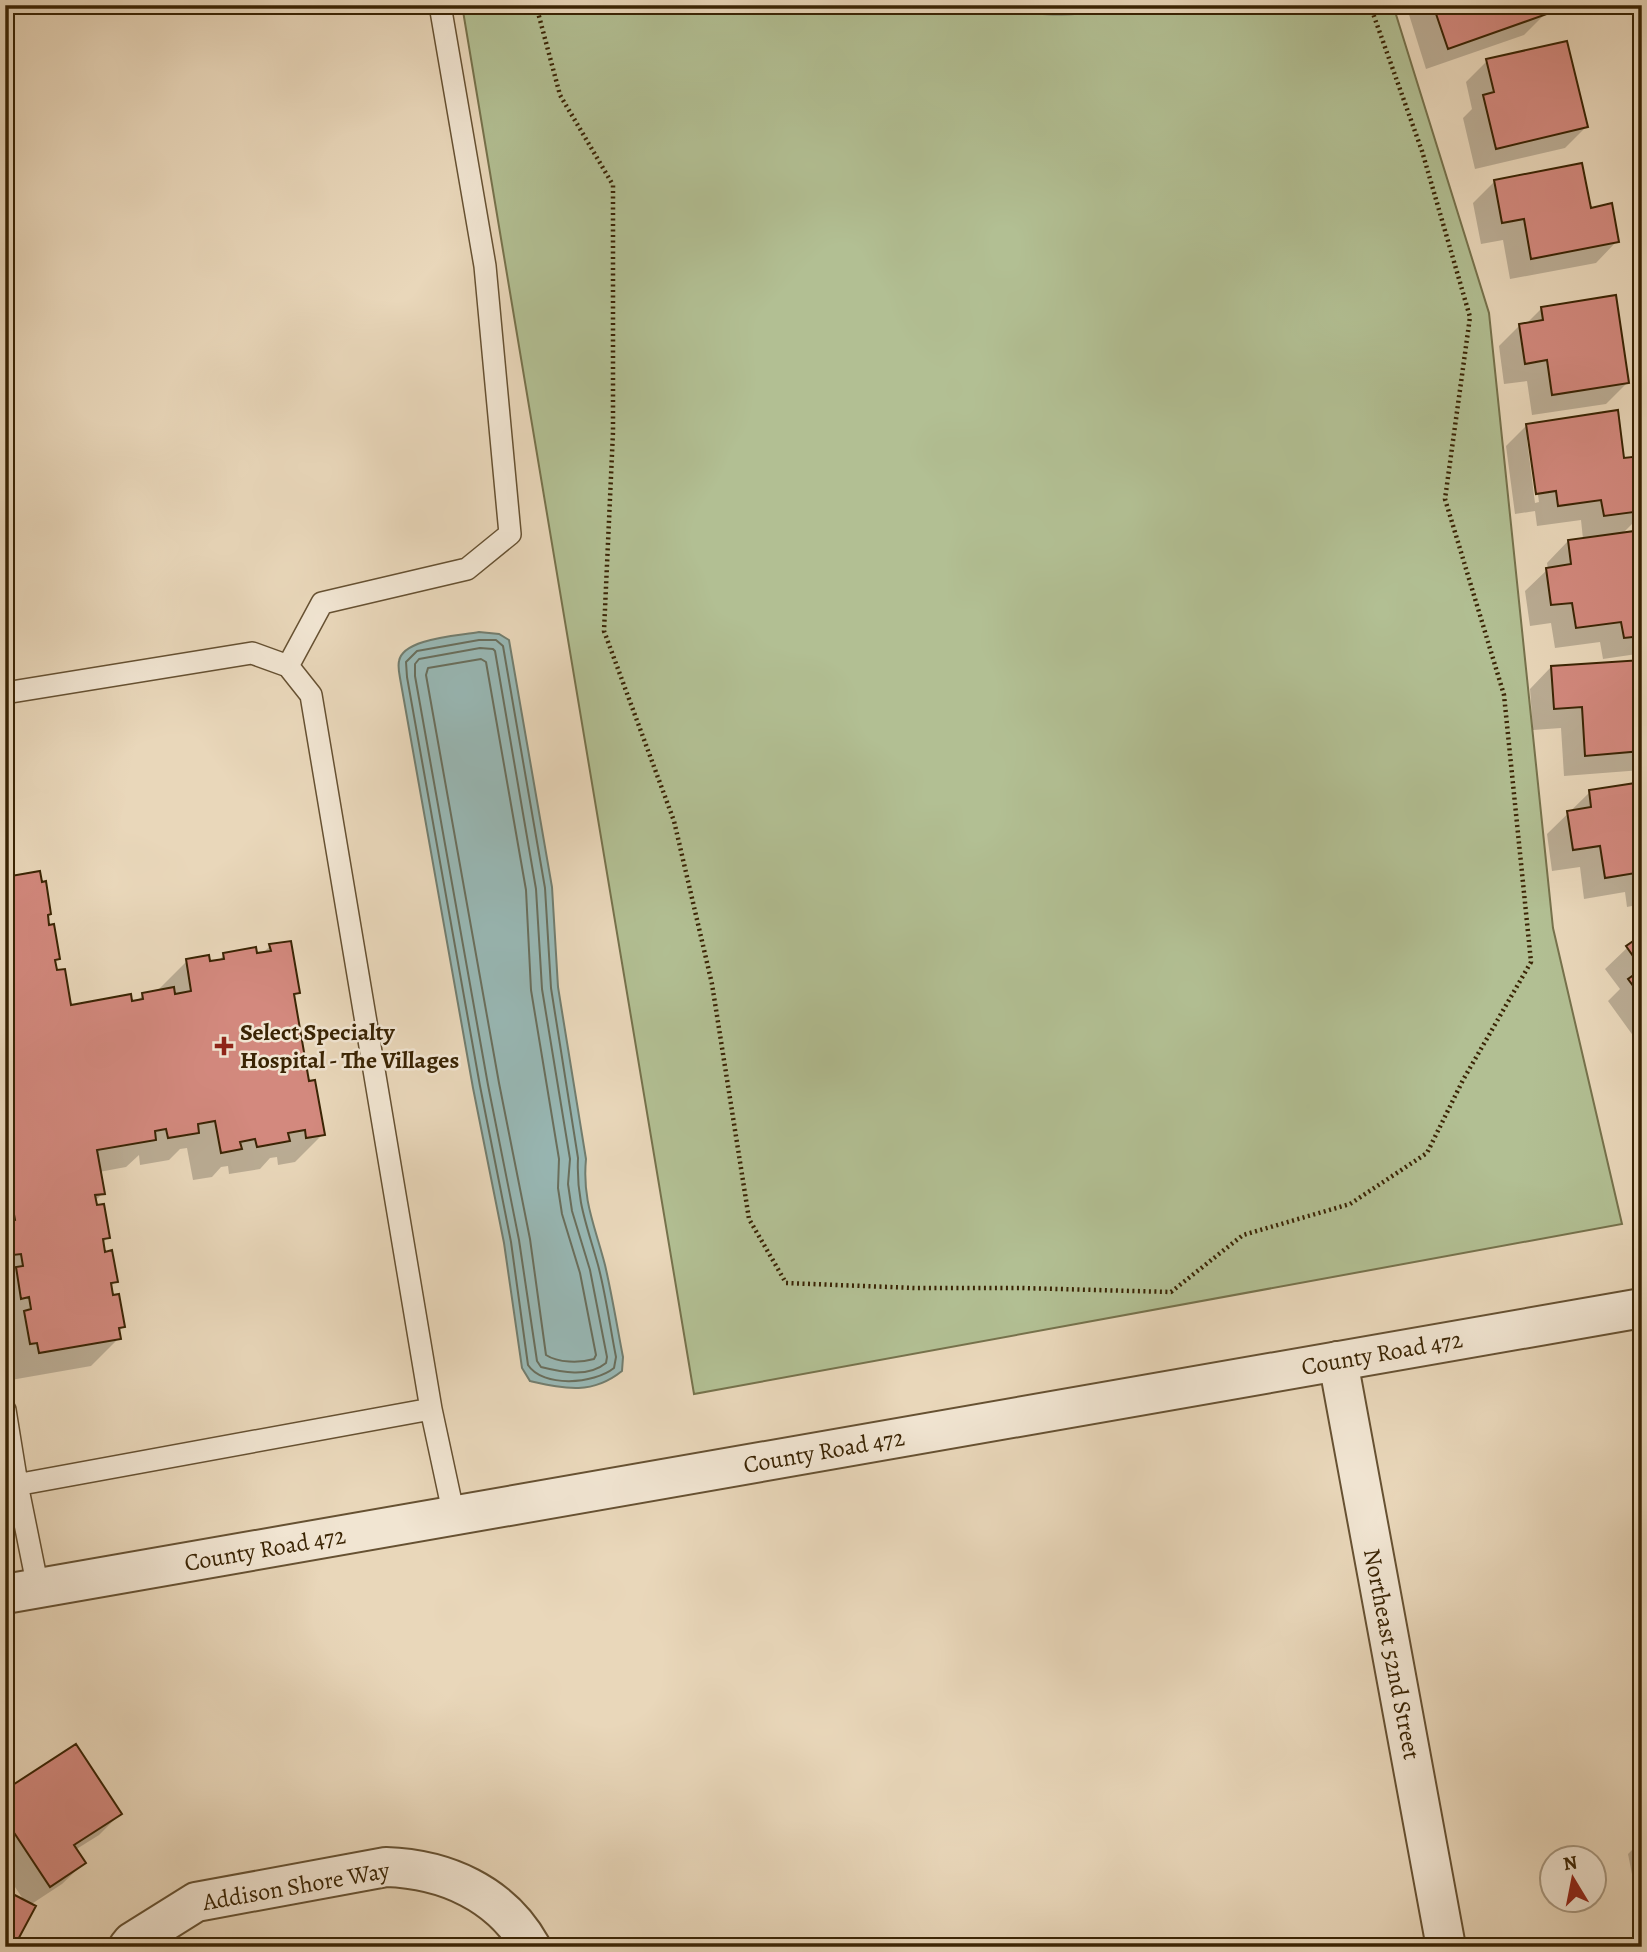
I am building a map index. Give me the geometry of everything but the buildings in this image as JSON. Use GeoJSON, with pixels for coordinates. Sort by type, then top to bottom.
{"type":"FeatureCollection","features":[{"type":"Feature","properties":{"kind":"street","name":"County Road 472"},"geometry":{"type":"LineString","coordinates":[[21,1591],[1642,1308]]}},
{"type":"Feature","properties":{"kind":"street","name":"Northeast 52nd Street"},"geometry":{"type":"LineString","coordinates":[[1338,1361],[1446,1947]]}},
{"type":"Feature","properties":{"kind":"street","name":"Addison Shore Way"},"geometry":{"type":"LineString","coordinates":[[128,1947],[151,1929],[196,1902],[386,1867],[416,1868],[445,1877],[479,1893],[502,1909],[521,1929],[531,1947]]}},
{"type":"Feature","properties":{"kind":"lane"},"geometry":{"type":"LineString","coordinates":[[288,666],[323,603],[467,569],[510,534],[485,266],[439,5]]}},
{"type":"Feature","properties":{"kind":"lane"},"geometry":{"type":"LineString","coordinates":[[5,693],[252,653],[288,666],[311,695],[431,1409],[454,1516]]}},
{"type":"Feature","properties":{"kind":"lane"},"geometry":{"type":"LineString","coordinates":[[11,1485],[431,1409]]}},
{"type":"Feature","properties":{"kind":"lane"},"geometry":{"type":"LineString","coordinates":[[5,1410],[21,1591]]}},
{"type":"Feature","properties":{"kind":"path"},"geometry":{"type":"LineString","coordinates":[[536,5],[560,95],[613,185],[612,432],[604,631],[674,821],[712,984],[749,1219],[786,1283],[1171,1292],[1243,1235],[1350,1204],[1427,1153],[1463,1080],[1531,962],[1504,695],[1445,499],[1470,317],[1422,150],[1370,5]]}},
{"type":"Feature","properties":{"kind":"green space"},"geometry":{"type":"Polygon","coordinates":[[[462,5],[1393,5],[1489,313],[1553,928],[1622,1224],[694,1394],[462,5]]]}},
{"type":"Feature","properties":{"kind":"water"},"geometry":{"type":"Polygon","coordinates":[[[968,5],[1113,5],[1084,13],[1043,14],[968,5]]]}},
{"type":"Feature","properties":{"kind":"water"},"geometry":{"type":"Polygon","coordinates":[[[479,632],[499,634],[509,640],[552,887],[558,987],[586,1159],[588,1200],[605,1265],[623,1357],[622,1371],[611,1379],[589,1387],[567,1388],[530,1381],[522,1368],[504,1243],[473,1088],[399,674],[399,661],[410,647],[433,639],[479,632]]]}},
{"type":"Feature","properties":{"kind":"place","name":"Select Specialty Hospital - The Villages"},"geometry":{"type":"Point","coordinates":[224,1046]}}]}
